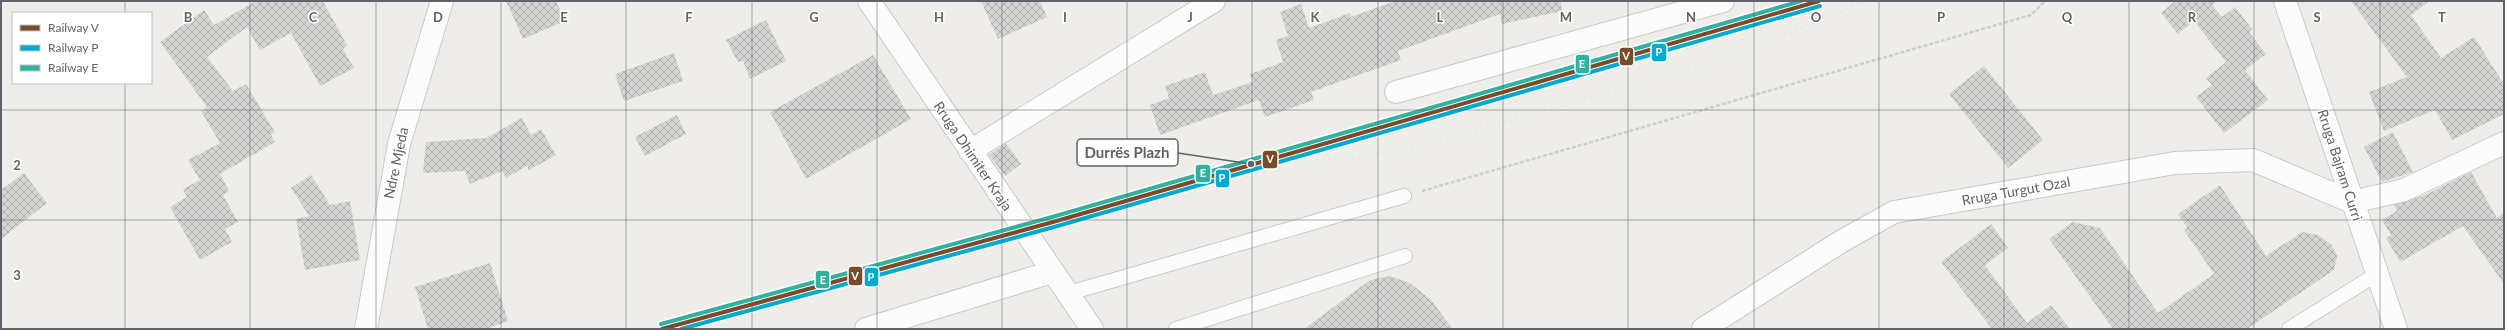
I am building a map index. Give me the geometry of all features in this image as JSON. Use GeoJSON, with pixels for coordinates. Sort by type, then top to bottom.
{"type":"FeatureCollection","features":[{"type":"Feature","properties":{"kind":"street","name":"Ndre Mjeda"},"geometry":{"type":"LineString","coordinates":[[366,329],[399,144],[442,1]]}},
{"type":"Feature","properties":{"kind":"street","name":"Rruga Dhimiter Kraja"},"geometry":{"type":"LineString","coordinates":[[869,1],[1066,294],[1092,329]]}},
{"type":"Feature","properties":{"kind":"street"},"geometry":{"type":"LineString","coordinates":[[1396,92],[1723,1]]}},
{"type":"Feature","properties":{"kind":"street","name":"Rruga Bajram Curri"},"geometry":{"type":"LineString","coordinates":[[2285,1],[2396,329]]}},
{"type":"Feature","properties":{"kind":"street"},"geometry":{"type":"LineString","coordinates":[[970,151],[1208,2]]}},
{"type":"Feature","properties":{"kind":"street"},"geometry":{"type":"LineString","coordinates":[[2352,202],[2404,190],[2504,143]]}},
{"type":"Feature","properties":{"kind":"street","name":"Rruga Turgut Ozal"},"geometry":{"type":"LineString","coordinates":[[1703,329],[1842,241],[1894,212],[2175,163],[2253,160],[2352,202]]}},
{"type":"Feature","properties":{"kind":"street"},"geometry":{"type":"LineString","coordinates":[[866,329],[1052,272]]}},
{"type":"Feature","properties":{"kind":"lane"},"geometry":{"type":"LineString","coordinates":[[1066,294],[1404,196]]}},
{"type":"Feature","properties":{"kind":"lane"},"geometry":{"type":"LineString","coordinates":[[1176,329],[1405,256]]}},
{"type":"Feature","properties":{"kind":"lane"},"geometry":{"type":"LineString","coordinates":[[2289,329],[2377,274]]}},
{"type":"Feature","properties":{"kind":"path"},"geometry":{"type":"LineString","coordinates":[[1404,196],[2030,15],[2045,1]]}},
{"type":"Feature","properties":{"kind":"building"},"geometry":{"type":"Polygon","coordinates":[[[256,1],[323,1],[347,45],[343,49],[354,68],[320,86],[291,33],[260,50],[247,27],[207,57],[233,91],[246,84],[275,132],[271,135],[275,142],[220,174],[229,191],[223,195],[238,222],[225,229],[232,242],[200,260],[170,207],[187,197],[183,189],[200,180],[188,160],[220,143],[201,111],[207,107],[160,42],[204,10],[214,25],[256,1]]]}},
{"type":"Feature","properties":{"kind":"building"},"geometry":{"type":"Polygon","coordinates":[[[506,1],[556,1],[565,21],[523,39],[506,1]]]}},
{"type":"Feature","properties":{"kind":"building"},"geometry":{"type":"Polygon","coordinates":[[[981,1],[1040,1],[1047,17],[998,39],[981,1]]]}},
{"type":"Feature","properties":{"kind":"building"},"geometry":{"type":"Polygon","coordinates":[[[1395,1],[1561,1],[1562,11],[1502,24],[1500,14],[1398,51],[1401,60],[1311,92],[1314,100],[1265,117],[1259,100],[1160,135],[1150,105],[1169,98],[1165,86],[1205,72],[1213,95],[1253,82],[1250,74],[1283,62],[1276,40],[1288,36],[1280,12],[1301,4],[1309,28],[1350,13],[1351,17],[1395,1]]]}},
{"type":"Feature","properties":{"kind":"building"},"geometry":{"type":"Polygon","coordinates":[[[2175,1],[2217,1],[2212,5],[2222,17],[2235,7],[2252,29],[2249,32],[2266,54],[2245,70],[2268,100],[2224,133],[2196,97],[2212,85],[2206,78],[2226,62],[2194,21],[2178,34],[2161,13],[2175,1]]]}},
{"type":"Feature","properties":{"kind":"building"},"geometry":{"type":"Polygon","coordinates":[[[2351,1],[2430,1],[2411,15],[2441,58],[2474,37],[2504,84],[2504,114],[2452,140],[2435,110],[2384,131],[2369,92],[2407,77],[2351,1]]]}},
{"type":"Feature","properties":{"kind":"building"},"geometry":{"type":"Polygon","coordinates":[[[766,20],[786,61],[750,79],[743,61],[738,62],[726,40],[766,20]]]}},
{"type":"Feature","properties":{"kind":"building"},"geometry":{"type":"Polygon","coordinates":[[[674,53],[683,81],[624,101],[615,74],[674,53]]]}},
{"type":"Feature","properties":{"kind":"building"},"geometry":{"type":"Polygon","coordinates":[[[873,55],[911,119],[806,179],[770,112],[873,55]]]}},
{"type":"Feature","properties":{"kind":"building"},"geometry":{"type":"Polygon","coordinates":[[[1984,66],[2043,140],[2008,168],[1949,94],[1984,66]]]}},
{"type":"Feature","properties":{"kind":"building"},"geometry":{"type":"Polygon","coordinates":[[[677,115],[686,134],[645,156],[635,137],[677,115]]]}},
{"type":"Feature","properties":{"kind":"building"},"geometry":{"type":"Polygon","coordinates":[[[522,118],[531,135],[541,129],[556,155],[529,170],[527,166],[506,178],[502,171],[470,184],[465,171],[423,173],[426,142],[486,138],[522,118]]]}},
{"type":"Feature","properties":{"kind":"building"},"geometry":{"type":"Polygon","coordinates":[[[2393,132],[2413,172],[2382,182],[2364,147],[2393,132]]]}},
{"type":"Feature","properties":{"kind":"building"},"geometry":{"type":"Polygon","coordinates":[[[1006,143],[1021,164],[1005,176],[989,155],[1006,143]]]}},
{"type":"Feature","properties":{"kind":"building"},"geometry":{"type":"Polygon","coordinates":[[[2471,172],[2497,218],[2504,213],[2504,284],[2463,226],[2400,262],[2386,238],[2391,235],[2382,220],[2397,211],[2394,205],[2425,195],[2471,172]]]}},
{"type":"Feature","properties":{"kind":"building"},"geometry":{"type":"Polygon","coordinates":[[[24,173],[47,203],[1,239],[1,190],[24,173]]]}},
{"type":"Feature","properties":{"kind":"building"},"geometry":{"type":"Polygon","coordinates":[[[311,175],[330,205],[350,201],[360,260],[305,270],[296,219],[309,216],[291,188],[311,175]]]}},
{"type":"Feature","properties":{"kind":"building"},"geometry":{"type":"Polygon","coordinates":[[[2220,185],[2266,256],[2302,232],[2318,235],[2332,245],[2337,256],[2334,270],[2247,329],[2113,329],[2049,239],[2073,222],[2100,228],[2158,313],[2214,274],[2184,230],[2187,227],[2178,214],[2220,185]]]}},
{"type":"Feature","properties":{"kind":"building"},"geometry":{"type":"Polygon","coordinates":[[[1991,224],[2008,248],[1985,265],[2027,323],[2051,305],[2070,329],[1992,329],[1941,262],[1991,224]]]}},
{"type":"Feature","properties":{"kind":"building"},"geometry":{"type":"Polygon","coordinates":[[[490,263],[508,321],[486,329],[428,329],[415,287],[490,263]]]}},
{"type":"Feature","properties":{"kind":"building"},"geometry":{"type":"Polygon","coordinates":[[[1390,276],[1410,283],[1431,300],[1453,329],[1304,329],[1370,280],[1390,276]]]}},
{"type":"Feature","properties":{"kind":"railway"},"geometry":{"type":"LineString","coordinates":[[1251,164],[1297,160],[1353,159],[1437,141],[1710,63],[1801,28],[1864,1]]}},
{"type":"Feature","properties":{"kind":"rail line","name":"E"},"geometry":{"type":"LineString","coordinates":[[661,324],[1052,217],[1801,1]]}},
{"type":"Feature","properties":{"kind":"rail line","name":"V"},"geometry":{"type":"LineString","coordinates":[[662,329],[1053,222],[1819,1]]}},
{"type":"Feature","properties":{"kind":"rail line","name":"P"},"geometry":{"type":"LineString","coordinates":[[681,329],[1054,227],[1820,6]]}},
{"type":"Feature","properties":{"kind":"place","name":"Durrës Plazh"},"geometry":{"type":"Point","coordinates":[1251,164]}}]}
